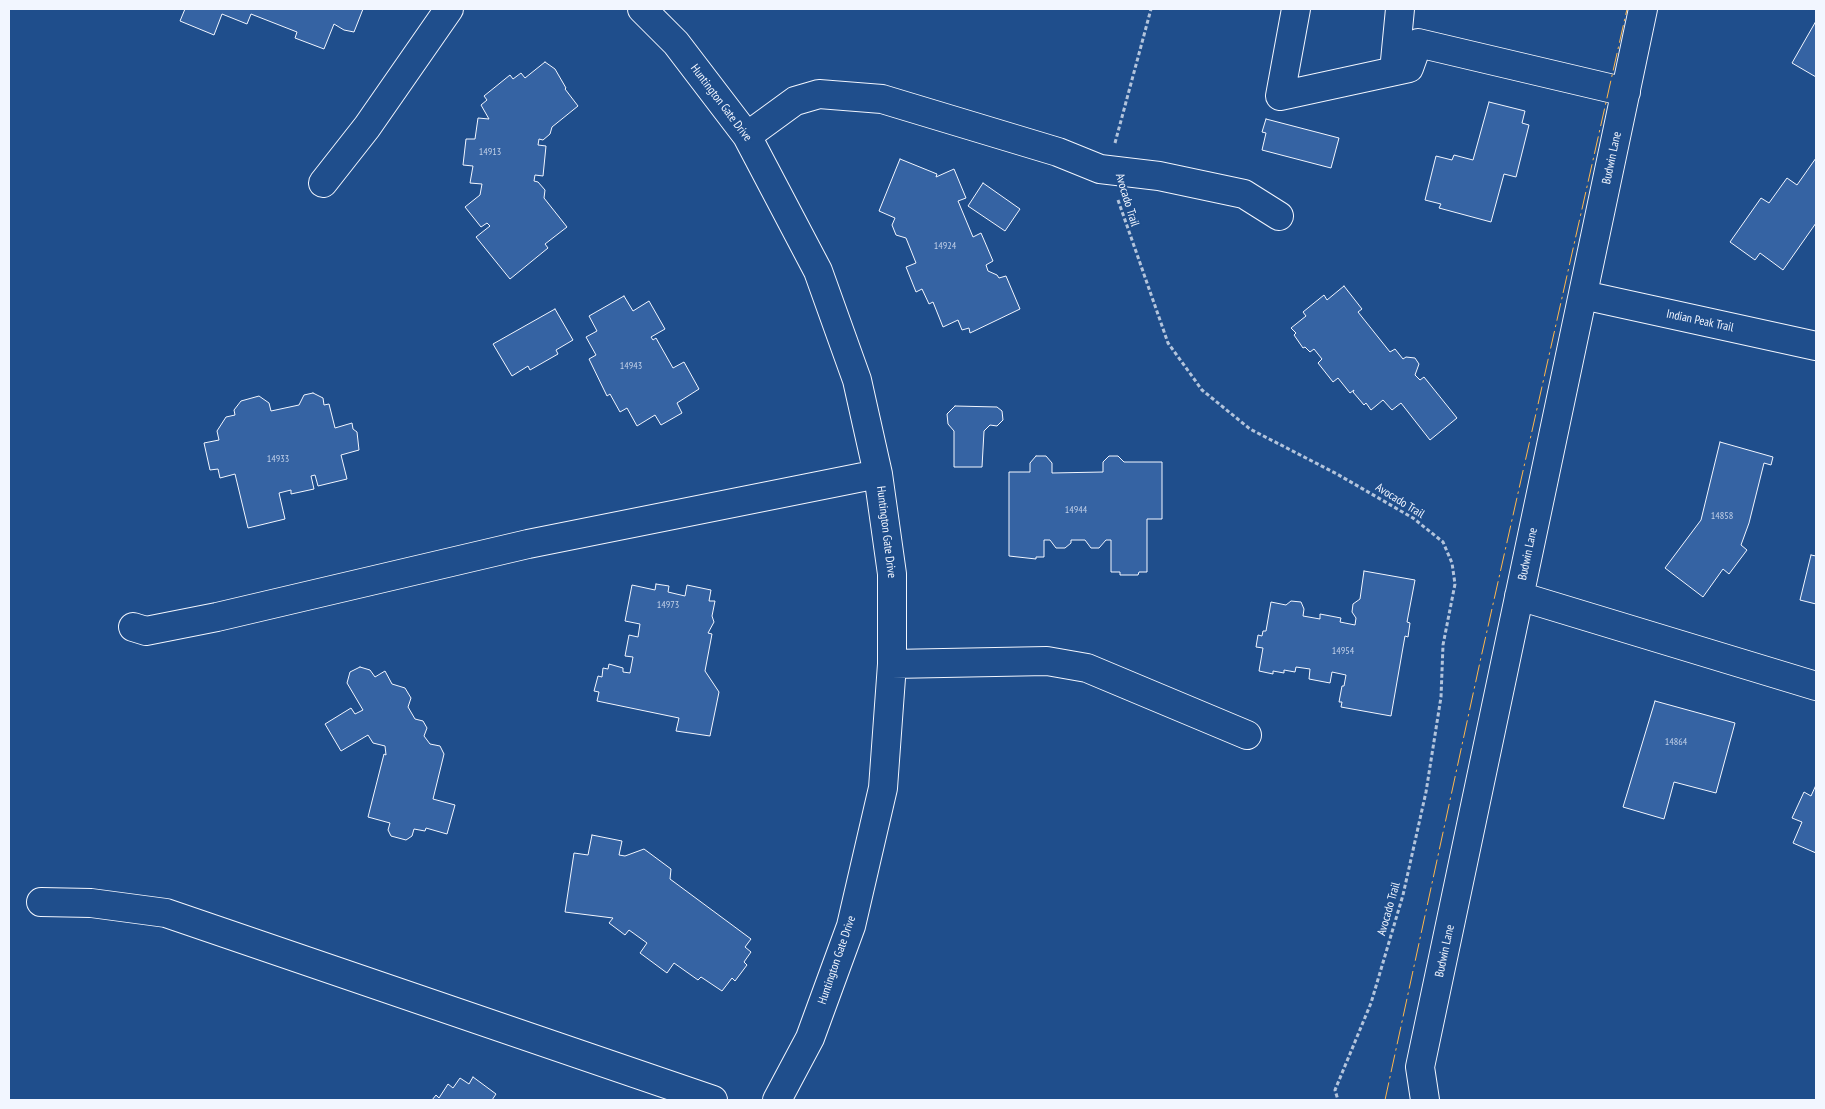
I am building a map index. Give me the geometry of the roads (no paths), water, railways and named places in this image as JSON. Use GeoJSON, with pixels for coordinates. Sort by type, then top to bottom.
{"type":"FeatureCollection","features":[{"type":"Feature","properties":{"kind":"street"},"geometry":{"type":"LineString","coordinates":[[323,183],[367,127],[449,9]]}},
{"type":"Feature","properties":{"kind":"street","name":"Huntington Gate Drive"},"geometry":{"type":"LineString","coordinates":[[642,9],[676,43],[747,136],[818,271],[857,380],[878,474],[892,574],[892,664],[883,788],[851,926],[810,1038],[777,1100]]}},
{"type":"Feature","properties":{"kind":"street"},"geometry":{"type":"LineString","coordinates":[[1296,9],[1280,96],[1409,68],[1418,43],[1626,92]]}},
{"type":"Feature","properties":{"kind":"street"},"geometry":{"type":"LineString","coordinates":[[1394,71],[1400,9]]}},
{"type":"Feature","properties":{"kind":"street","name":"Budwin Lane"},"geometry":{"type":"LineString","coordinates":[[1426,1100],[1420,1067],[1644,9]]}},
{"type":"Feature","properties":{"kind":"street"},"geometry":{"type":"LineString","coordinates":[[747,136],[795,101],[819,94],[882,99],[1058,152],[1100,169],[1159,176],[1244,194],[1279,216]]}},
{"type":"Feature","properties":{"kind":"street","name":"Indian Peak Trail"},"geometry":{"type":"LineString","coordinates":[[1583,295],[1816,346]]}},
{"type":"Feature","properties":{"kind":"street"},"geometry":{"type":"LineString","coordinates":[[133,627],[146,631],[217,617],[528,544],[878,474]]}},
{"type":"Feature","properties":{"kind":"street"},"geometry":{"type":"LineString","coordinates":[[1519,596],[1816,686]]}},
{"type":"Feature","properties":{"kind":"street"},"geometry":{"type":"LineString","coordinates":[[892,664],[1047,661],[1087,668],[1247,736]]}},
{"type":"Feature","properties":{"kind":"street"},"geometry":{"type":"LineString","coordinates":[[41,902],[90,902],[166,913],[713,1100]]}}]}
